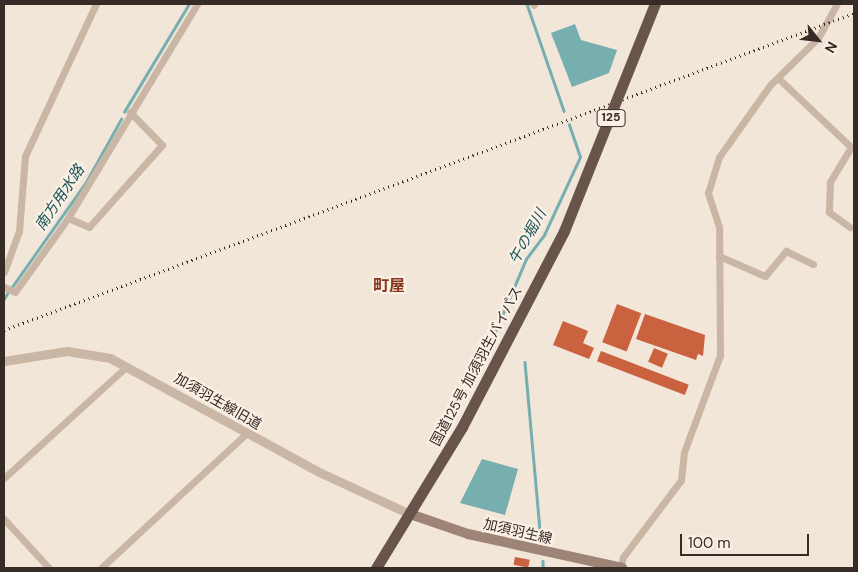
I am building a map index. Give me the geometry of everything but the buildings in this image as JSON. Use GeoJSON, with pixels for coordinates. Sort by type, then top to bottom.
{"type":"FeatureCollection","features":[{"type":"Feature","properties":{"kind":"highway","name":"国道125号 加須羽生バイパス"},"geometry":{"type":"LineString","coordinates":[[376,568],[489,379],[564,231],[655,4]]}},
{"type":"Feature","properties":{"kind":"main road","name":"加須羽生線"},"geometry":{"type":"LineString","coordinates":[[410,514],[474,535],[621,568]]}},
{"type":"Feature","properties":{"kind":"street"},"geometry":{"type":"LineString","coordinates":[[4,272],[19,231],[25,156],[96,4]]}},
{"type":"Feature","properties":{"kind":"street"},"geometry":{"type":"LineString","coordinates":[[4,287],[16,292],[68,218],[130,112],[197,4]]}},
{"type":"Feature","properties":{"kind":"street"},"geometry":{"type":"LineString","coordinates":[[621,568],[623,557],[681,480],[684,452],[720,355],[718,227],[708,193],[719,157],[778,78],[818,38],[838,4]]}},
{"type":"Feature","properties":{"kind":"street"},"geometry":{"type":"LineString","coordinates":[[778,78],[851,147],[830,182],[829,212],[850,226]]}},
{"type":"Feature","properties":{"kind":"street"},"geometry":{"type":"LineString","coordinates":[[68,218],[89,227],[162,145],[130,112]]}},
{"type":"Feature","properties":{"kind":"street"},"geometry":{"type":"LineString","coordinates":[[719,256],[765,276],[786,251],[814,264]]}},
{"type":"Feature","properties":{"kind":"street","name":"加須羽生線旧道"},"geometry":{"type":"LineString","coordinates":[[4,361],[67,351],[97,354],[127,366],[247,433],[410,514]]}},
{"type":"Feature","properties":{"kind":"street"},"geometry":{"type":"LineString","coordinates":[[4,478],[127,366]]}},
{"type":"Feature","properties":{"kind":"street"},"geometry":{"type":"LineString","coordinates":[[101,568],[247,433]]}},
{"type":"Feature","properties":{"kind":"street"},"geometry":{"type":"LineString","coordinates":[[4,519],[49,568]]}},
{"type":"Feature","properties":{"kind":"water"},"geometry":{"type":"Polygon","coordinates":[[[575,24],[581,40],[617,50],[609,73],[572,87],[551,33],[575,24]]]}},
{"type":"Feature","properties":{"kind":"water"},"geometry":{"type":"Polygon","coordinates":[[[482,459],[518,469],[505,515],[460,503],[482,459]]]}},
{"type":"Feature","properties":{"kind":"waterway","name":"南方用水路"},"geometry":{"type":"LineString","coordinates":[[124,112],[189,4]]}},
{"type":"Feature","properties":{"kind":"waterway","name":"午の堀川"},"geometry":{"type":"LineString","coordinates":[[527,4],[564,111]]}},
{"type":"Feature","properties":{"kind":"waterway","name":"南方用水路"},"geometry":{"type":"LineString","coordinates":[[12,287],[86,182],[121,119]]}},
{"type":"Feature","properties":{"kind":"waterway","name":"午の堀川"},"geometry":{"type":"LineString","coordinates":[[495,332],[526,259],[544,235],[580,157],[569,125]]}},
{"type":"Feature","properties":{"kind":"waterway","name":"南方用水路"},"geometry":{"type":"LineString","coordinates":[[4,299],[8,292]]}},
{"type":"Feature","properties":{"kind":"waterway","name":"午の堀川"},"geometry":{"type":"LineString","coordinates":[[525,362],[541,540]]}},
{"type":"Feature","properties":{"kind":"waterway","name":"午の堀川"},"geometry":{"type":"LineString","coordinates":[[543,561],[543,568]]}},
{"type":"Feature","properties":{"kind":"railway"},"geometry":{"type":"LineString","coordinates":[[4,330],[854,13]]}},
{"type":"Feature","properties":{"kind":"district","name":"町屋"},"geometry":{"type":"Point","coordinates":[389,286]}}]}
